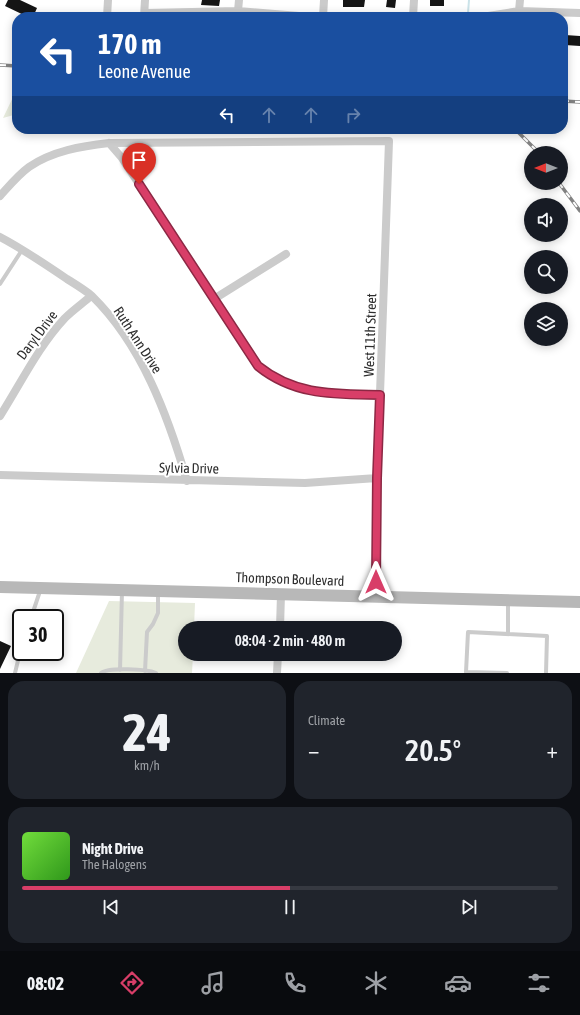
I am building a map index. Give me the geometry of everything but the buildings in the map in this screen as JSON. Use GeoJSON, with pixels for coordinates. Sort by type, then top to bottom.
{"type":"FeatureCollection","features":[{"type":"Feature","properties":{"kind":"main road","name":"Thompson Boulevard"},"geometry":{"type":"LineString","coordinates":[[0,587],[580,602]]}},
{"type":"Feature","properties":{"kind":"street"},"geometry":{"type":"LineString","coordinates":[[108,0],[108,12]]}},
{"type":"Feature","properties":{"kind":"street"},"geometry":{"type":"LineString","coordinates":[[144,12],[145,0]]}},
{"type":"Feature","properties":{"kind":"street"},"geometry":{"type":"LineString","coordinates":[[238,12],[239,0]]}},
{"type":"Feature","properties":{"kind":"street"},"geometry":{"type":"LineString","coordinates":[[323,12],[324,0]]}},
{"type":"Feature","properties":{"kind":"street"},"geometry":{"type":"LineString","coordinates":[[413,12],[414,0]]}},
{"type":"Feature","properties":{"kind":"street"},"geometry":{"type":"LineString","coordinates":[[519,11],[520,0]]}},
{"type":"Feature","properties":{"kind":"street"},"geometry":{"type":"LineString","coordinates":[[513,12],[550,12]]}},
{"type":"Feature","properties":{"kind":"street"},"geometry":{"type":"LineString","coordinates":[[568,13],[580,13]]}},
{"type":"Feature","properties":{"kind":"street","name":"West 11th Street"},"geometry":{"type":"LineString","coordinates":[[110,143],[389,141],[377,478],[376,597]]}},
{"type":"Feature","properties":{"kind":"street"},"geometry":{"type":"LineString","coordinates":[[0,196],[17,177],[30,166],[40,161],[68,150],[110,143],[122,158],[258,366],[270,376],[285,384],[329,394],[380,395]]}},
{"type":"Feature","properties":{"kind":"street","name":"Ruth Ann Drive"},"geometry":{"type":"LineString","coordinates":[[0,237],[91,296],[115,324],[150,382],[176,442],[187,481]]}},
{"type":"Feature","properties":{"kind":"street"},"geometry":{"type":"LineString","coordinates":[[214,300],[286,254]]}},
{"type":"Feature","properties":{"kind":"street","name":"Daryl Drive"},"geometry":{"type":"LineString","coordinates":[[0,416],[21,379],[46,341],[66,318],[91,296]]}},
{"type":"Feature","properties":{"kind":"street","name":"Sylvia Drive"},"geometry":{"type":"LineString","coordinates":[[0,475],[305,483],[377,478]]}},
{"type":"Feature","properties":{"kind":"street"},"geometry":{"type":"LineString","coordinates":[[280,621],[282,594]]}},
{"type":"Feature","properties":{"kind":"street"},"geometry":{"type":"LineString","coordinates":[[277,673],[278,661]]}},
{"type":"Feature","properties":{"kind":"lane"},"geometry":{"type":"LineString","coordinates":[[0,284],[22,250]]}},
{"type":"Feature","properties":{"kind":"lane"},"geometry":{"type":"LineString","coordinates":[[34,609],[41,588]]}},
{"type":"Feature","properties":{"kind":"lane"},"geometry":{"type":"LineString","coordinates":[[120,670],[122,590]]}},
{"type":"Feature","properties":{"kind":"lane"},"geometry":{"type":"LineString","coordinates":[[146,671],[147,632],[158,613],[158,591]]}},
{"type":"Feature","properties":{"kind":"lane"},"geometry":{"type":"LineString","coordinates":[[508,601],[508,634]]}},
{"type":"Feature","properties":{"kind":"lane"},"geometry":{"type":"LineString","coordinates":[[507,673],[466,672],[468,632],[547,636],[546,673]]}},
{"type":"Feature","properties":{"kind":"lane"},"geometry":{"type":"LineString","coordinates":[[15,673],[18,661]]}},
{"type":"Feature","properties":{"kind":"lane"},"geometry":{"type":"LineString","coordinates":[[101,673],[105,670],[146,671],[156,673]]}},
{"type":"Feature","properties":{"kind":"shaded area"},"geometry":{"type":"Polygon","coordinates":[[[12,99],[12,115],[3,118],[12,99]]]}},
{"type":"Feature","properties":{"kind":"shaded area"},"geometry":{"type":"Polygon","coordinates":[[[109,601],[195,603],[194,621],[178,621],[178,661],[193,661],[192,673],[76,673],[109,601]]]}},
{"type":"Feature","properties":{"kind":"waterway"},"geometry":{"type":"LineString","coordinates":[[468,12],[469,0]]}},
{"type":"Feature","properties":{"kind":"railway"},"geometry":{"type":"LineString","coordinates":[[0,65],[12,66]]}},
{"type":"Feature","properties":{"kind":"railway"},"geometry":{"type":"LineString","coordinates":[[568,101],[580,102]]}},
{"type":"Feature","properties":{"kind":"railway"},"geometry":{"type":"LineString","coordinates":[[520,134],[532,146]]}},
{"type":"Feature","properties":{"kind":"railway"},"geometry":{"type":"LineString","coordinates":[[564,190],[580,211]]}},
{"type":"Feature","properties":{"kind":"route"},"geometry":{"type":"LineString","coordinates":[[139,184],[258,366],[270,376],[285,384],[303,389],[329,394],[380,395],[377,478],[376,582]]}}]}
